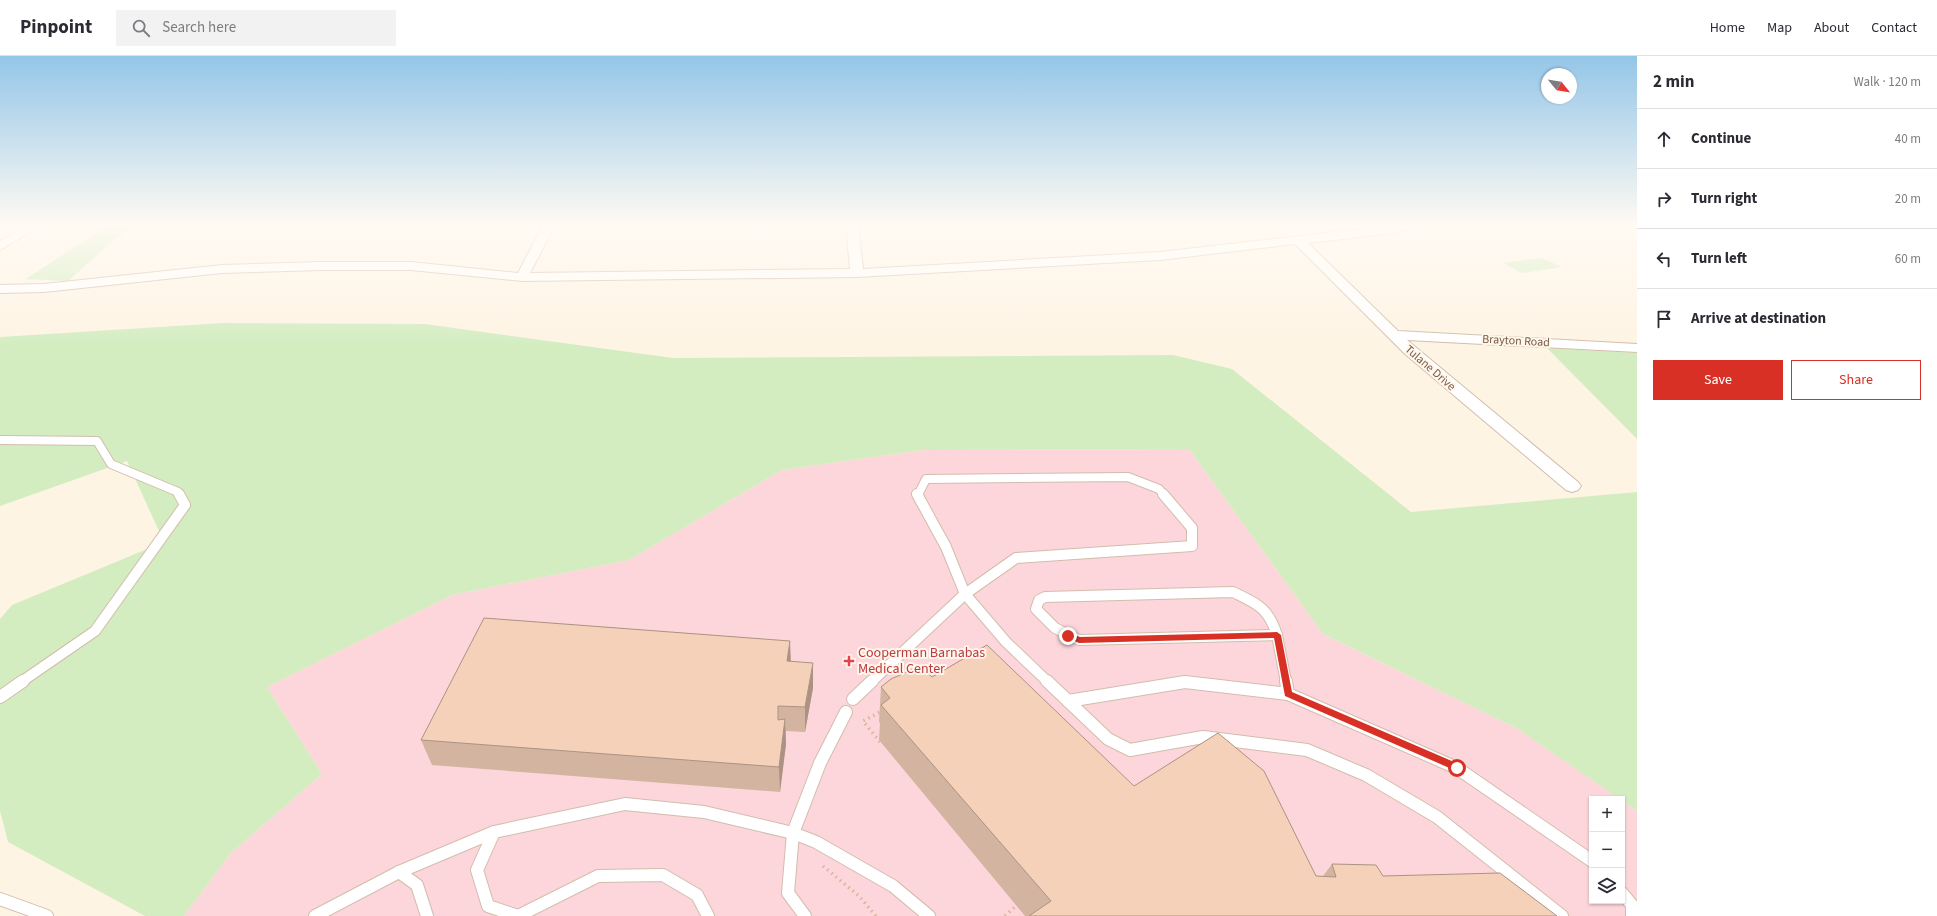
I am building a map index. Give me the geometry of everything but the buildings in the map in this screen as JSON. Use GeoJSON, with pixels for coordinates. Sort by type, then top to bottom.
{"type":"FeatureCollection","features":[{"type":"Feature","properties":{"kind":"street"},"geometry":{"type":"LineString","coordinates":[[522,277],[528,265]]}},
{"type":"Feature","properties":{"kind":"street"},"geometry":{"type":"LineString","coordinates":[[856,265],[857,273]]}},
{"type":"Feature","properties":{"kind":"street"},"geometry":{"type":"LineString","coordinates":[[0,289],[44,288],[222,269],[298,267],[411,266],[522,277],[857,273],[997,265]]}},
{"type":"Feature","properties":{"kind":"street","name":"Tulane Drive"},"geometry":{"type":"LineString","coordinates":[[1323,265],[1410,351],[1572,486]]}},
{"type":"Feature","properties":{"kind":"street","name":"Brayton Road"},"geometry":{"type":"LineString","coordinates":[[1394,335],[1637,348]]}},
{"type":"Feature","properties":{"kind":"lane"},"geometry":{"type":"LineString","coordinates":[[0,440],[97,441],[111,464],[178,492],[185,505],[95,631],[0,697]]}},
{"type":"Feature","properties":{"kind":"lane"},"geometry":{"type":"LineString","coordinates":[[853,699],[965,594],[1016,558],[1192,546],[1192,528],[1159,489],[1128,477],[926,479],[917,494],[946,547],[965,594],[1006,642],[1108,740],[1130,750],[1203,737],[1307,750],[1366,775],[1437,816],[1562,916]]}},
{"type":"Feature","properties":{"kind":"lane"},"geometry":{"type":"LineString","coordinates":[[1277,635],[1079,640],[1068,636],[1042,619],[1036,609],[1039,600],[1060,596],[1233,592],[1256,603],[1272,623],[1277,635],[1288,694]]}},
{"type":"Feature","properties":{"kind":"lane"},"geometry":{"type":"LineString","coordinates":[[1068,701],[1185,682],[1288,694],[1457,768],[1589,860]]}},
{"type":"Feature","properties":{"kind":"lane"},"geometry":{"type":"LineString","coordinates":[[805,916],[788,893],[793,833],[820,763],[846,712]]}},
{"type":"Feature","properties":{"kind":"lane"},"geometry":{"type":"LineString","coordinates":[[315,916],[399,872],[494,832],[625,804],[704,812],[793,833],[816,842],[893,886],[930,916]]}},
{"type":"Feature","properties":{"kind":"lane"},"geometry":{"type":"LineString","coordinates":[[494,832],[477,870],[488,906],[518,916],[598,876],[663,875],[697,895],[708,916]]}},
{"type":"Feature","properties":{"kind":"lane"},"geometry":{"type":"LineString","coordinates":[[399,872],[416,885],[427,916]]}},
{"type":"Feature","properties":{"kind":"lane"},"geometry":{"type":"LineString","coordinates":[[1625,897],[1632,905],[1632,916]]}},
{"type":"Feature","properties":{"kind":"lane"},"geometry":{"type":"LineString","coordinates":[[0,899],[47,916]]}},
{"type":"Feature","properties":{"kind":"path"},"geometry":{"type":"LineString","coordinates":[[883,710],[863,721],[884,746]]}},
{"type":"Feature","properties":{"kind":"path"},"geometry":{"type":"LineString","coordinates":[[820,864],[860,896],[876,916]]}},
{"type":"Feature","properties":{"kind":"path"},"geometry":{"type":"LineString","coordinates":[[1005,916],[1018,905],[1014,899]]}},
{"type":"Feature","properties":{"kind":"shaded area","name":"Cooperman Barnabas Medical Center"},"geometry":{"type":"Polygon","coordinates":[[[1189,449],[1323,634],[1518,729],[1616,796],[1589,796],[1589,904],[1625,904],[1625,803],[1637,811],[1637,916],[184,916],[231,853],[322,774],[267,687],[452,595],[629,560],[782,470],[923,450],[1189,449]]]}},
{"type":"Feature","properties":{"kind":"green space"},"geometry":{"type":"Polygon","coordinates":[[[47,265],[86,265],[68,281],[26,279],[47,265]]]}},
{"type":"Feature","properties":{"kind":"green space"},"geometry":{"type":"Polygon","coordinates":[[[1507,265],[1558,265],[1562,267],[1522,273],[1507,265]]]}},
{"type":"Feature","properties":{"kind":"green space"},"geometry":{"type":"Polygon","coordinates":[[[223,323],[425,324],[673,358],[1173,355],[1232,369],[1411,512],[1637,492],[1637,811],[1625,803],[1625,796],[1615,796],[1518,729],[1323,634],[1189,449],[923,450],[782,470],[629,560],[452,595],[267,687],[322,774],[231,853],[184,916],[145,916],[8,842],[0,811],[0,619],[12,605],[164,542],[127,461],[0,506],[0,337],[223,323]]]}},
{"type":"Feature","properties":{"kind":"green space"},"geometry":{"type":"Polygon","coordinates":[[[1547,348],[1637,353],[1637,439],[1547,348]]]}},
{"type":"Feature","properties":{"kind":"place","name":"Cooperman Barnabas Medical Center"},"geometry":{"type":"Point","coordinates":[849,661]}},
{"type":"Feature","properties":{"kind":"route"},"geometry":{"type":"LineString","coordinates":[[1068,636],[1079,640],[1277,635],[1288,694],[1457,768]]}}]}
